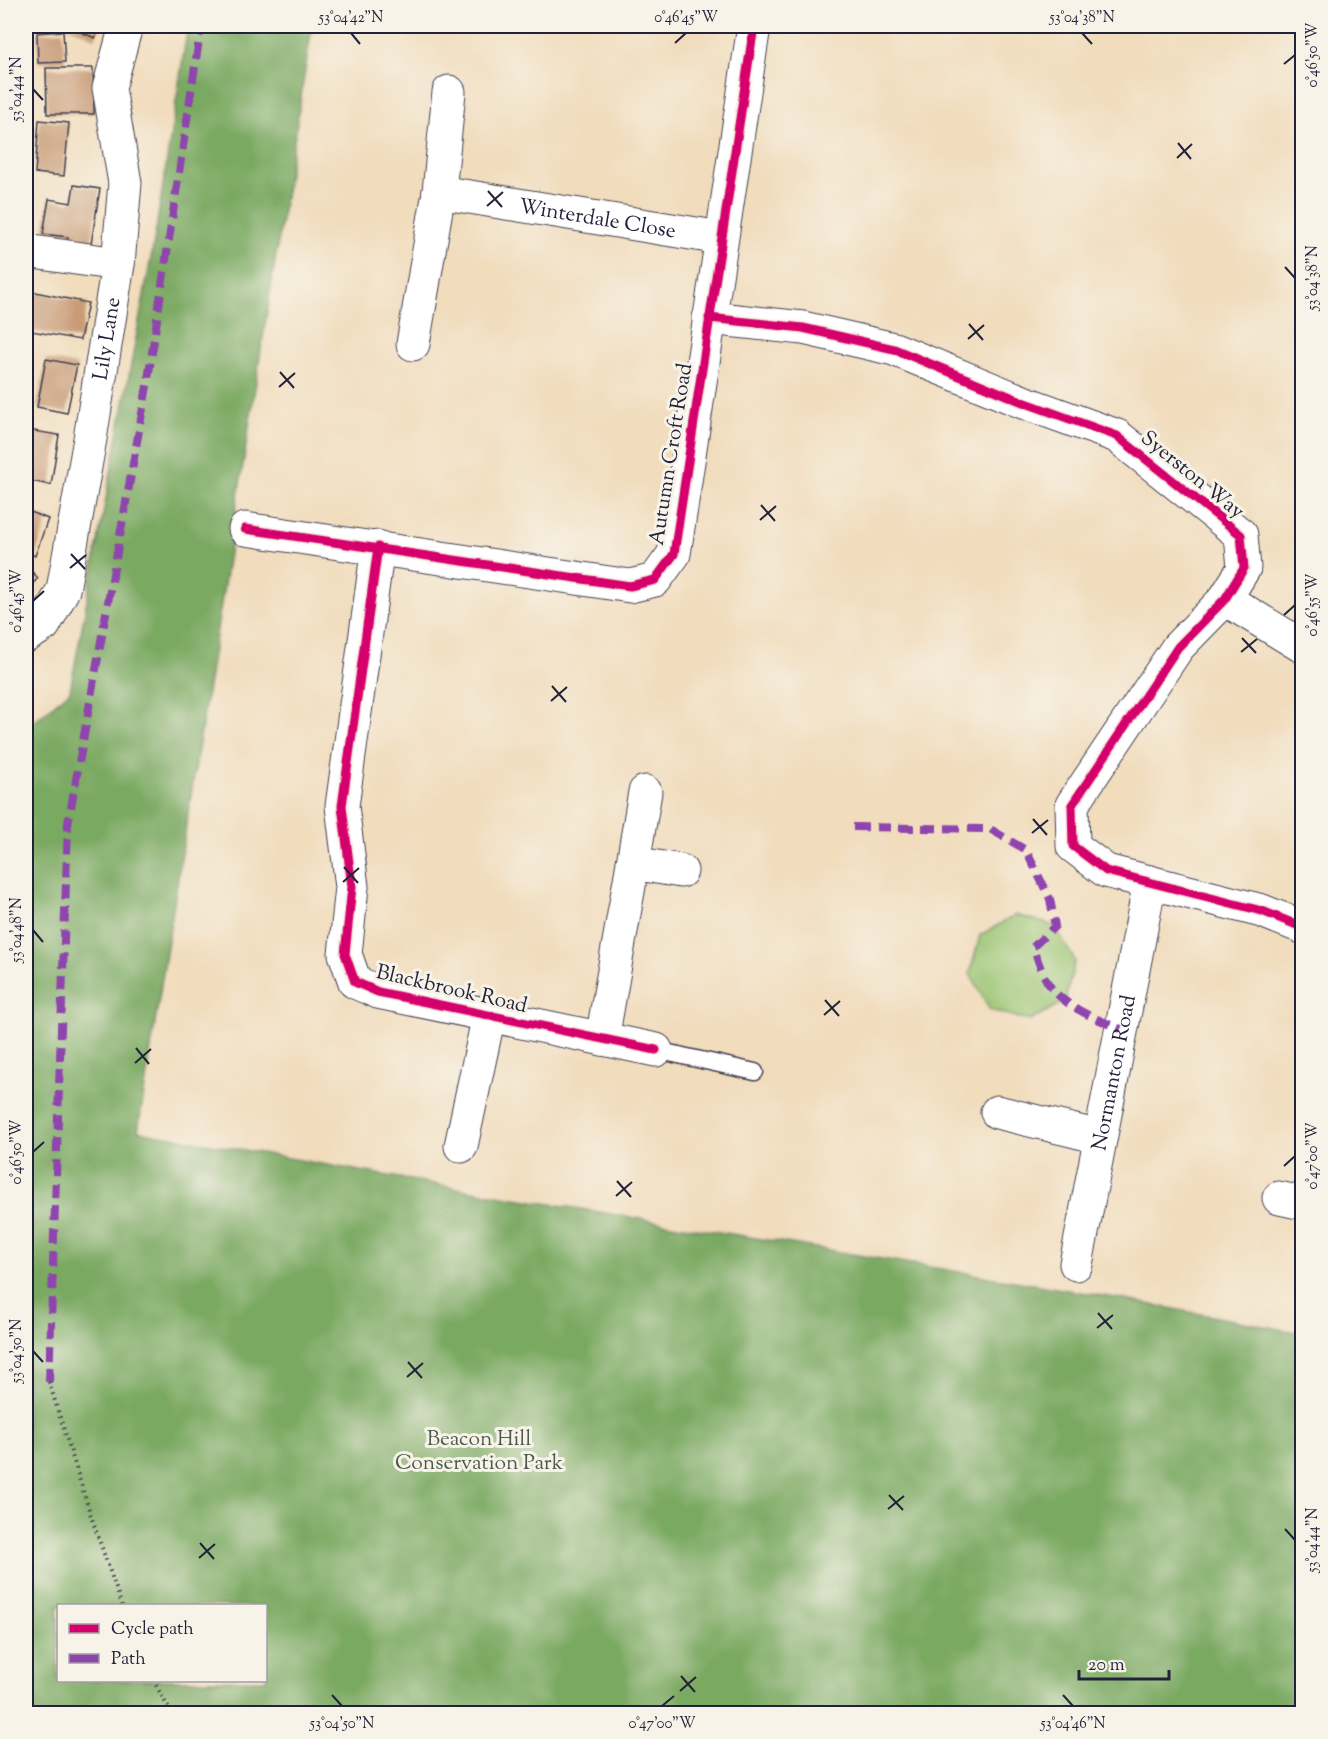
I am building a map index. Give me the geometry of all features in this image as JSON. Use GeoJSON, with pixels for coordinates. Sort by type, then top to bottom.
{"type":"FeatureCollection","features":[{"type":"Feature","properties":{"kind":"street","name":"Lily Lane"},"geometry":{"type":"LineString","coordinates":[[26,636],[44,624],[63,590],[118,264],[125,183],[109,88],[126,26]]}},
{"type":"Feature","properties":{"kind":"street","name":"Autumn Croft Road"},"geometry":{"type":"LineString","coordinates":[[246,528],[630,586],[655,579],[674,554],[754,26]]}},
{"type":"Feature","properties":{"kind":"street"},"geometry":{"type":"LineString","coordinates":[[413,344],[439,192],[449,92]]}},
{"type":"Feature","properties":{"kind":"street","name":"Winterdale Close"},"geometry":{"type":"LineString","coordinates":[[439,192],[721,238]]}},
{"type":"Feature","properties":{"kind":"street"},"geometry":{"type":"LineString","coordinates":[[26,251],[118,264]]}},
{"type":"Feature","properties":{"kind":"street","name":"Syerston Way"},"geometry":{"type":"LineString","coordinates":[[709,318],[803,328],[894,349],[1023,402],[1117,436],[1241,535],[1244,568],[1225,599],[1178,647],[1072,806],[1073,846],[1106,871],[1262,911],[1302,927]]}},
{"type":"Feature","properties":{"kind":"street","name":"Blackbrook Road"},"geometry":{"type":"LineString","coordinates":[[378,547],[342,806],[352,887],[345,954],[355,982],[378,992],[656,1050]]}},
{"type":"Feature","properties":{"kind":"street"},"geometry":{"type":"LineString","coordinates":[[1225,599],[1302,646]]}},
{"type":"Feature","properties":{"kind":"street"},"geometry":{"type":"LineString","coordinates":[[602,1039],[645,792]]}},
{"type":"Feature","properties":{"kind":"street"},"geometry":{"type":"LineString","coordinates":[[633,863],[681,871]]}},
{"type":"Feature","properties":{"kind":"street","name":"Normanton Road"},"geometry":{"type":"LineString","coordinates":[[1076,1264],[1150,882]]}},
{"type":"Feature","properties":{"kind":"street","name":"Blackbrook Road"},"geometry":{"type":"LineString","coordinates":[[461,1146],[489,1016]]}},
{"type":"Feature","properties":{"kind":"street"},"geometry":{"type":"LineString","coordinates":[[997,1112],[1100,1137]]}},
{"type":"Feature","properties":{"kind":"lane"},"geometry":{"type":"LineString","coordinates":[[656,1050],[755,1072]]}},
{"type":"Feature","properties":{"kind":"path"},"geometry":{"type":"LineString","coordinates":[[49,1382],[92,1520],[122,1604]]}},
{"type":"Feature","properties":{"kind":"path"},"geometry":{"type":"LineString","coordinates":[[154,1682],[172,1713]]}},
{"type":"Feature","properties":{"kind":"green space","name":"Beacon Hill Conservation Park"},"geometry":{"type":"Polygon","coordinates":[[[188,26],[312,26],[138,1131],[461,1189],[1110,1297],[1302,1333],[1302,1713],[26,1714],[26,728],[70,691],[154,242],[188,26]]]}},
{"type":"Feature","properties":{"kind":"green space"},"geometry":{"type":"Polygon","coordinates":[[[1016,915],[1055,926],[1075,961],[1065,1001],[1030,1021],[990,1010],[970,974],[980,935],[1016,915]]]}},
{"type":"Feature","properties":{"kind":"building"},"geometry":{"type":"Polygon","coordinates":[[[66,26],[101,26],[95,38],[66,26]]]}},
{"type":"Feature","properties":{"kind":"building"},"geometry":{"type":"Polygon","coordinates":[[[63,31],[65,62],[38,63],[37,33],[63,31]]]}},
{"type":"Feature","properties":{"kind":"building"},"geometry":{"type":"Polygon","coordinates":[[[46,68],[93,68],[94,114],[47,114],[46,68]]]}},
{"type":"Feature","properties":{"kind":"building"},"geometry":{"type":"Polygon","coordinates":[[[39,120],[69,123],[64,176],[35,173],[39,120]]]}},
{"type":"Feature","properties":{"kind":"building"},"geometry":{"type":"Polygon","coordinates":[[[74,185],[100,189],[90,250],[66,246],[68,237],[43,234],[49,199],[71,203],[74,185]]]}},
{"type":"Feature","properties":{"kind":"building"},"geometry":{"type":"Polygon","coordinates":[[[26,290],[88,303],[80,340],[26,330],[26,290]]]}},
{"type":"Feature","properties":{"kind":"building"},"geometry":{"type":"Polygon","coordinates":[[[46,359],[77,365],[67,413],[37,407],[46,359]]]}},
{"type":"Feature","properties":{"kind":"building"},"geometry":{"type":"Polygon","coordinates":[[[27,430],[59,435],[51,485],[26,480],[27,430]]]}},
{"type":"Feature","properties":{"kind":"building"},"geometry":{"type":"Polygon","coordinates":[[[26,510],[48,519],[35,556],[26,552],[26,510]]]}},
{"type":"Feature","properties":{"kind":"building"},"geometry":{"type":"Polygon","coordinates":[[[26,566],[38,578],[26,591],[26,566]]]}},
{"type":"Feature","properties":{"kind":"marked path"},"geometry":{"type":"LineString","coordinates":[[49,1382],[68,824],[147,386],[201,26]]}},
{"type":"Feature","properties":{"kind":"marked path"},"geometry":{"type":"LineString","coordinates":[[853,827],[990,829],[1026,850],[1050,899],[1055,926],[1033,947],[1045,977],[1064,1001],[1092,1017],[1121,1029]]}},
{"type":"Feature","properties":{"kind":"cycle path"},"geometry":{"type":"LineString","coordinates":[[245,529],[630,586],[655,580],[674,554],[754,26]]}},
{"type":"Feature","properties":{"kind":"cycle path"},"geometry":{"type":"LineString","coordinates":[[709,318],[803,328],[894,349],[1023,402],[1117,436],[1241,535],[1244,568],[1225,599],[1178,647],[1072,805],[1073,846],[1106,871],[1262,911],[1302,927]]}},
{"type":"Feature","properties":{"kind":"cycle path"},"geometry":{"type":"LineString","coordinates":[[378,547],[342,806],[352,887],[345,954],[355,982],[378,992],[656,1050]]}}]}
